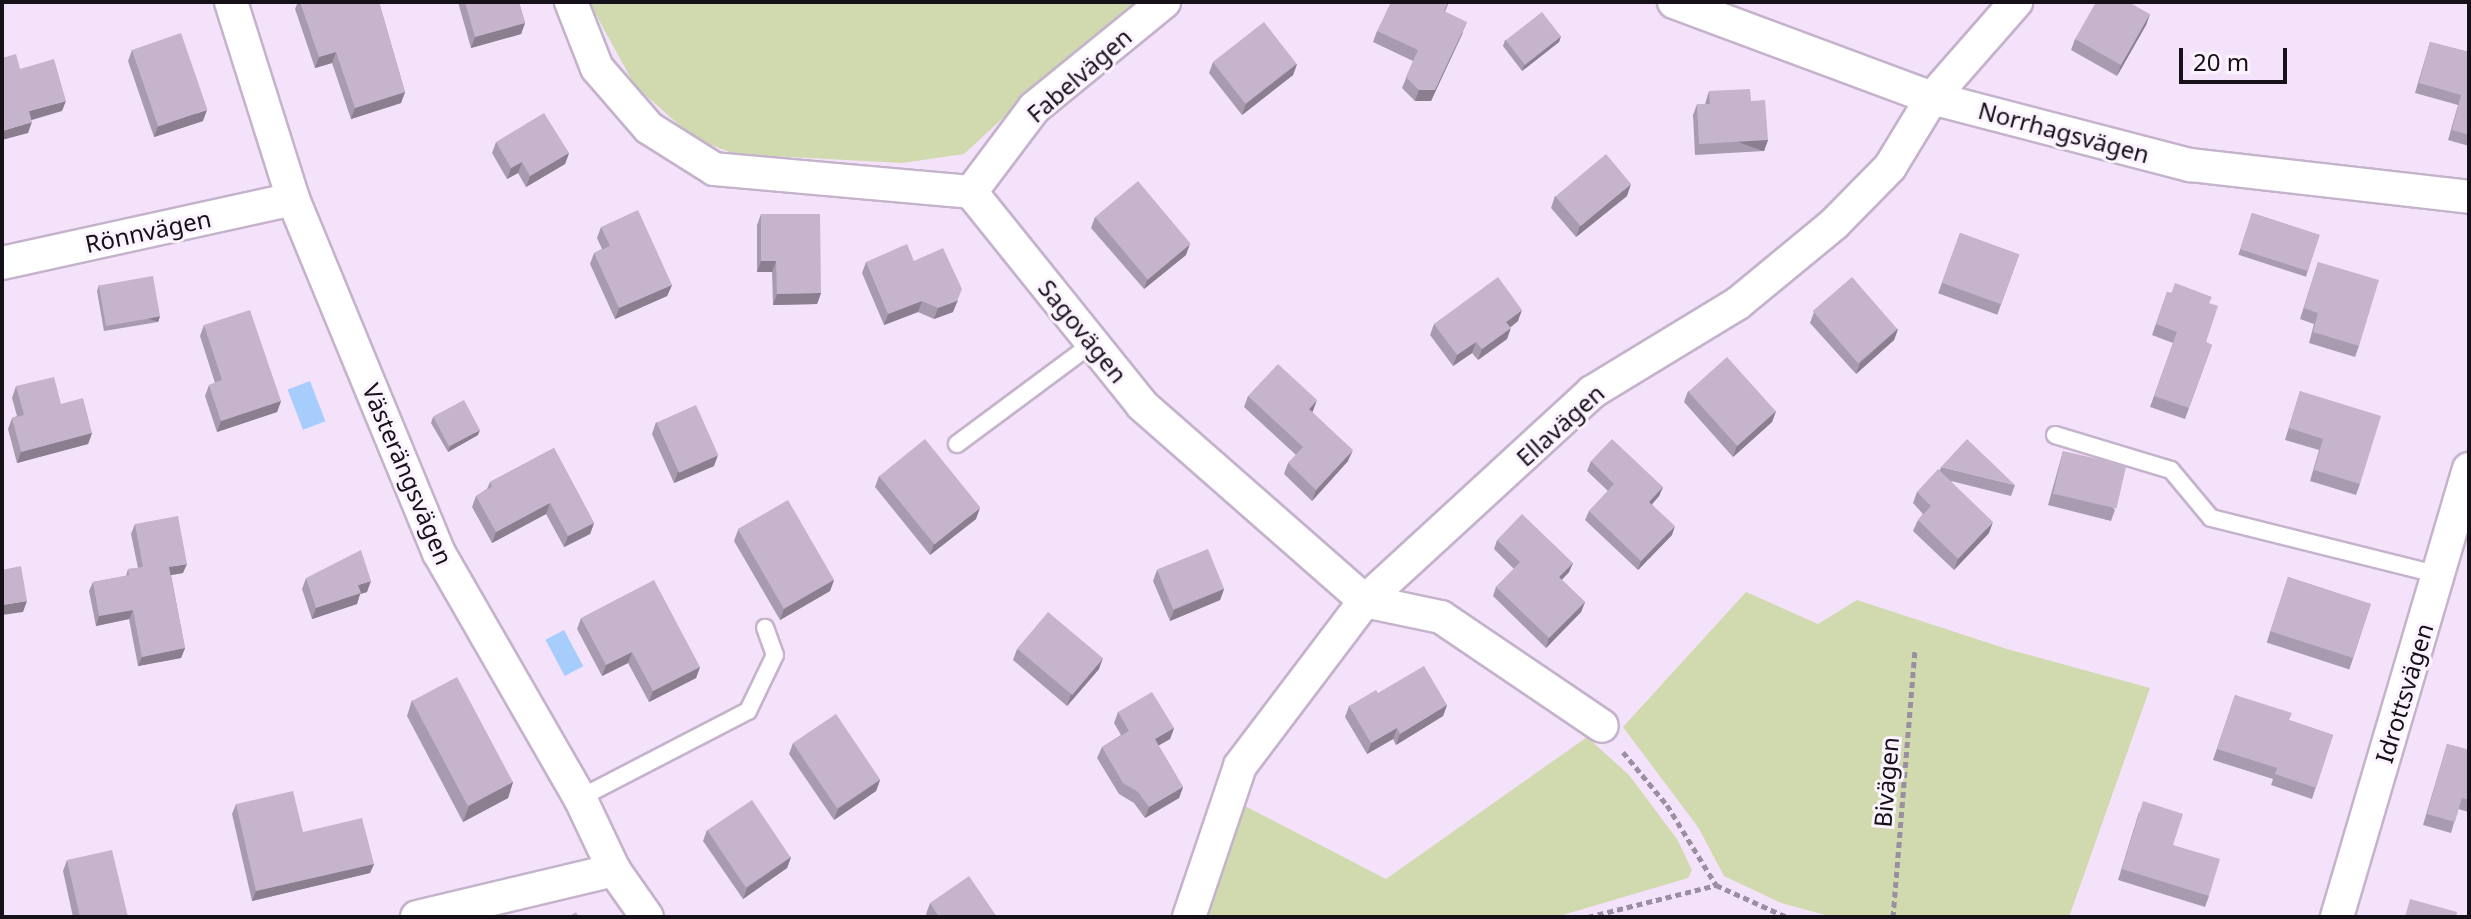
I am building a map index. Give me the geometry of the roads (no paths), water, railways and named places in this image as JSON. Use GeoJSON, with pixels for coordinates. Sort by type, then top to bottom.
{"type":"FeatureCollection","features":[{"type":"Feature","properties":{"kind":"street","name":"Västerängsvägen"},"geometry":{"type":"LineString","coordinates":[[231,2],[293,199],[439,553],[580,798],[614,870],[647,917]]}},
{"type":"Feature","properties":{"kind":"street"},"geometry":{"type":"LineString","coordinates":[[571,2],[597,68],[649,128],[714,169],[971,192]]}},
{"type":"Feature","properties":{"kind":"street","name":"Fabelvägen"},"geometry":{"type":"LineString","coordinates":[[971,192],[1034,108],[1164,2]]}},
{"type":"Feature","properties":{"kind":"street","name":"Norrhagsvägen"},"geometry":{"type":"LineString","coordinates":[[1674,2],[1715,10],[1932,98],[2190,165],[2469,197]]}},
{"type":"Feature","properties":{"kind":"street","name":"Ellavägen"},"geometry":{"type":"LineString","coordinates":[[1189,917],[1240,766],[1365,601],[1592,392],[1737,304],[1834,224],[1890,167],[1932,98],[2016,2]]}},
{"type":"Feature","properties":{"kind":"street","name":"Sagovägen"},"geometry":{"type":"LineString","coordinates":[[971,192],[1142,405],[1365,601],[1441,617],[1602,726]]}},
{"type":"Feature","properties":{"kind":"street","name":"Rönnvägen"},"geometry":{"type":"LineString","coordinates":[[2,263],[293,199]]}},
{"type":"Feature","properties":{"kind":"street","name":"Idrottsvägen"},"geometry":{"type":"LineString","coordinates":[[2337,917],[2469,469]]}},
{"type":"Feature","properties":{"kind":"street"},"geometry":{"type":"LineString","coordinates":[[417,917],[614,870]]}},
{"type":"Feature","properties":{"kind":"lane"},"geometry":{"type":"LineString","coordinates":[[957,444],[1093,343]]}},
{"type":"Feature","properties":{"kind":"lane"},"geometry":{"type":"LineString","coordinates":[[2055,435],[2171,470],[2211,518],[2439,575]]}},
{"type":"Feature","properties":{"kind":"lane"},"geometry":{"type":"LineString","coordinates":[[580,798],[748,711],[775,655],[765,628]]}},
{"type":"Feature","properties":{"kind":"water"},"geometry":{"type":"Polygon","coordinates":[[[310,381],[325,421],[303,430],[288,390],[310,381]]]}},
{"type":"Feature","properties":{"kind":"water"},"geometry":{"type":"Polygon","coordinates":[[[564,630],[583,666],[565,676],[545,640],[564,630]]]}}]}
